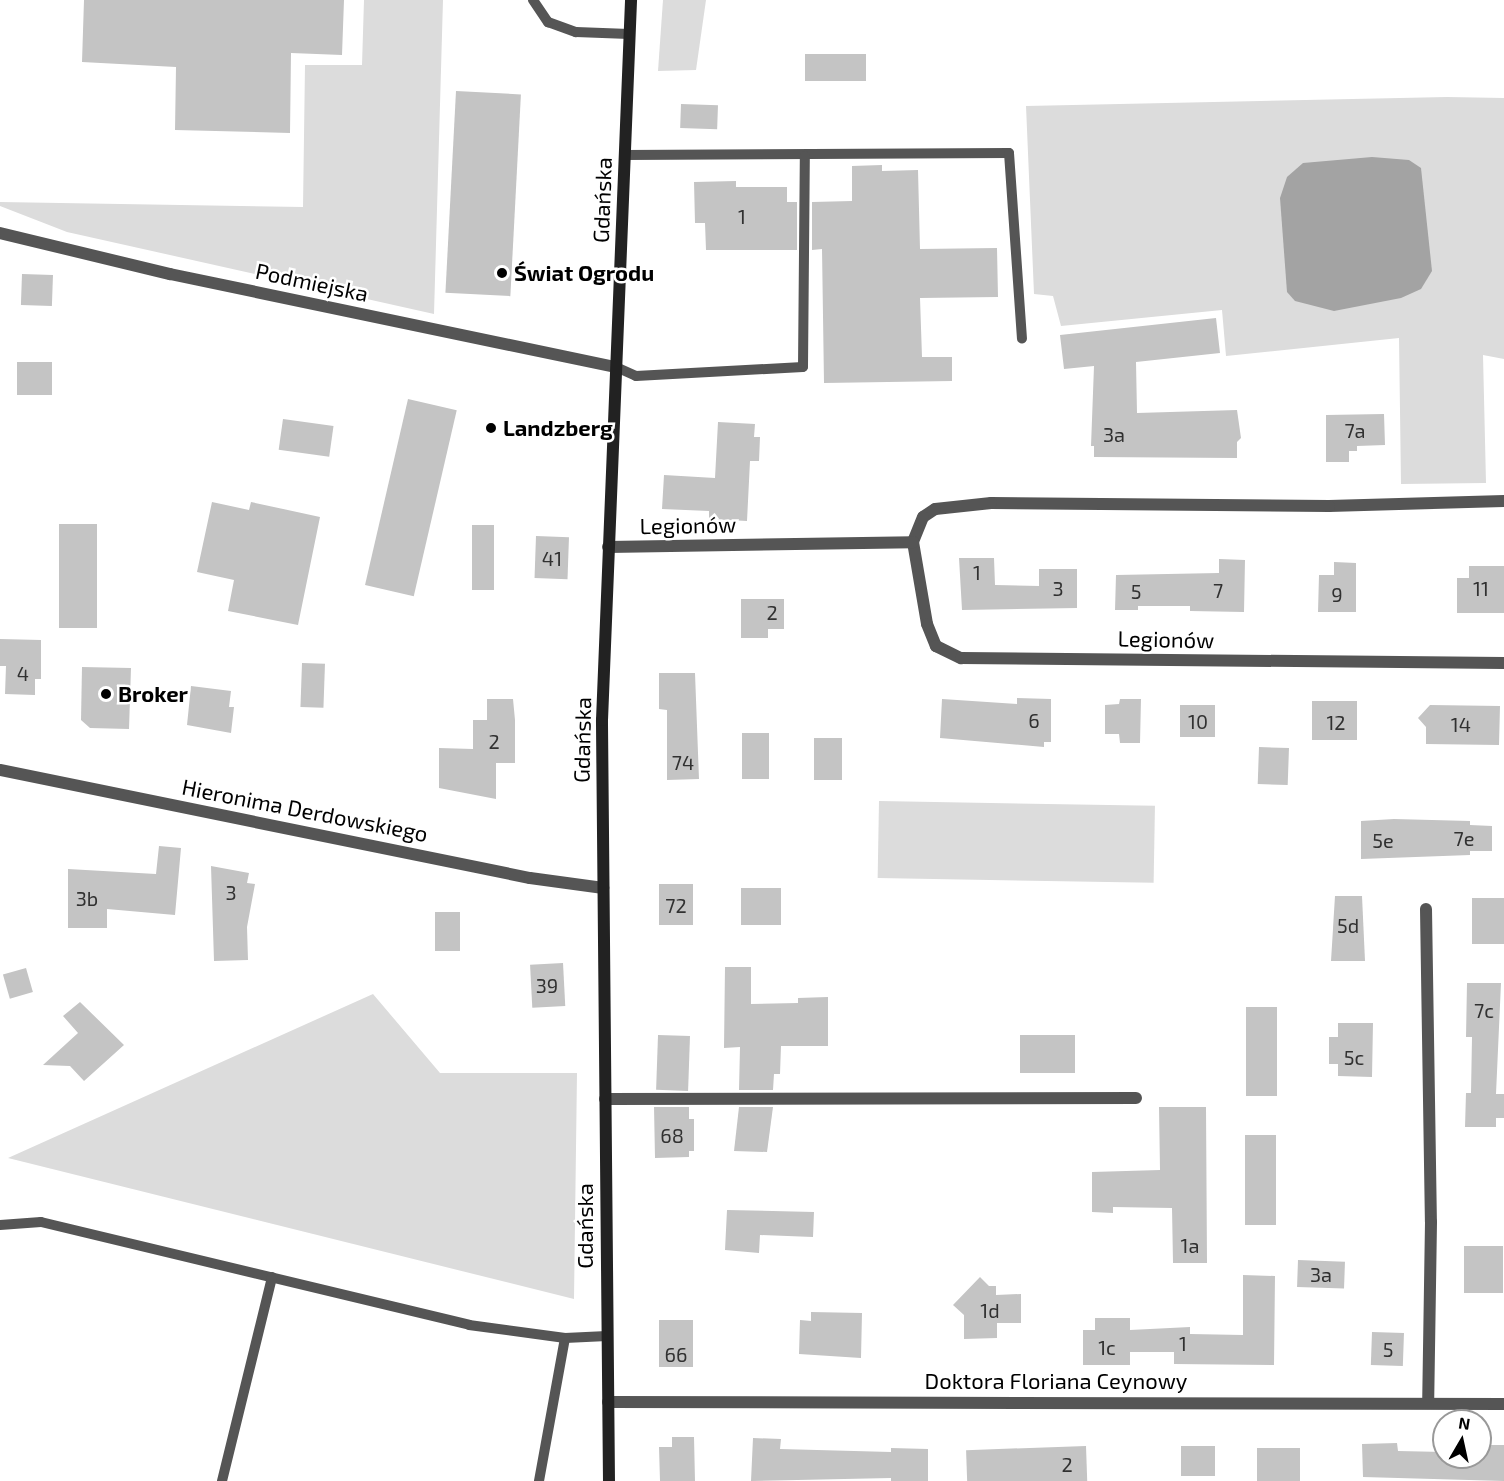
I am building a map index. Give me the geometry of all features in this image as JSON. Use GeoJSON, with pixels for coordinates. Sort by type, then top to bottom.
{"type":"FeatureCollection","features":[{"type":"Feature","properties":{"kind":"main road","name":"Gdańska"},"geometry":{"type":"LineString","coordinates":[[609,1481],[602,720],[631,0]]}},
{"type":"Feature","properties":{"kind":"street","name":"Podmiejska"},"geometry":{"type":"LineString","coordinates":[[0,234],[170,274],[616,368]]}},
{"type":"Feature","properties":{"kind":"street"},"geometry":{"type":"LineString","coordinates":[[913,542],[923,517],[935,509],[991,503],[1329,506],[1504,501]]}},
{"type":"Feature","properties":{"kind":"street","name":"Legionów"},"geometry":{"type":"LineString","coordinates":[[609,547],[913,542],[927,624],[936,646],[961,658],[1504,663]]}},
{"type":"Feature","properties":{"kind":"street","name":"Hieronima Derdowskiego"},"geometry":{"type":"LineString","coordinates":[[0,770],[530,878],[603,888]]}},
{"type":"Feature","properties":{"kind":"street"},"geometry":{"type":"LineString","coordinates":[[1426,909],[1431,1222],[1428,1404]]}},
{"type":"Feature","properties":{"kind":"street"},"geometry":{"type":"LineString","coordinates":[[605,1099],[1136,1098]]}},
{"type":"Feature","properties":{"kind":"street","name":"Doktora Floriana Ceynowy"},"geometry":{"type":"LineString","coordinates":[[608,1401],[1504,1404]]}},
{"type":"Feature","properties":{"kind":"lane"},"geometry":{"type":"LineString","coordinates":[[533,0],[548,22],[576,32],[629,33]]}},
{"type":"Feature","properties":{"kind":"lane"},"geometry":{"type":"LineString","coordinates":[[624,155],[805,156],[1009,153],[1022,339]]}},
{"type":"Feature","properties":{"kind":"lane"},"geometry":{"type":"LineString","coordinates":[[616,368],[636,376],[803,367],[805,156]]}},
{"type":"Feature","properties":{"kind":"lane"},"geometry":{"type":"LineString","coordinates":[[0,1225],[42,1222],[470,1324],[565,1338],[607,1336]]}},
{"type":"Feature","properties":{"kind":"lane"},"geometry":{"type":"LineString","coordinates":[[222,1481],[272,1277]]}},
{"type":"Feature","properties":{"kind":"lane"},"geometry":{"type":"LineString","coordinates":[[539,1481],[565,1338]]}},
{"type":"Feature","properties":{"kind":"shaded area"},"geometry":{"type":"Polygon","coordinates":[[[364,0],[443,0],[434,314],[67,232],[0,206],[0,202],[303,207],[305,65],[362,65],[364,0]]]}},
{"type":"Feature","properties":{"kind":"shaded area"},"geometry":{"type":"Polygon","coordinates":[[[663,0],[706,0],[696,70],[658,71],[663,0]]]}},
{"type":"Feature","properties":{"kind":"shaded area"},"geometry":{"type":"Polygon","coordinates":[[[1447,97],[1504,98],[1504,359],[1483,355],[1486,483],[1401,484],[1399,338],[1226,356],[1222,310],[1061,326],[1053,296],[1034,294],[1026,106],[1447,97]]]}},
{"type":"Feature","properties":{"kind":"shaded area"},"geometry":{"type":"Polygon","coordinates":[[[1372,157],[1409,160],[1421,168],[1432,271],[1421,289],[1401,298],[1334,311],[1295,301],[1287,292],[1280,198],[1287,177],[1303,163],[1372,157]]]}},
{"type":"Feature","properties":{"kind":"shaded area"},"geometry":{"type":"Polygon","coordinates":[[[879,801],[1155,806],[1154,883],[878,878],[879,801]]]}},
{"type":"Feature","properties":{"kind":"shaded area"},"geometry":{"type":"Polygon","coordinates":[[[373,994],[440,1073],[577,1073],[574,1299],[8,1158],[373,994]]]}},
{"type":"Feature","properties":{"kind":"building"},"geometry":{"type":"Polygon","coordinates":[[[84,0],[344,0],[342,55],[291,53],[290,133],[175,130],[176,67],[82,62],[84,0]]]}},
{"type":"Feature","properties":{"kind":"building"},"geometry":{"type":"Polygon","coordinates":[[[805,54],[866,54],[866,81],[805,81],[805,54]]]}},
{"type":"Feature","properties":{"kind":"building"},"geometry":{"type":"Polygon","coordinates":[[[456,91],[521,94],[510,296],[445,293],[456,91]]]}},
{"type":"Feature","properties":{"kind":"building"},"geometry":{"type":"Polygon","coordinates":[[[681,104],[718,105],[717,129],[680,128],[681,104]]]}},
{"type":"Feature","properties":{"kind":"building"},"geometry":{"type":"Polygon","coordinates":[[[882,165],[882,171],[918,170],[920,249],[997,248],[998,297],[920,298],[922,357],[952,357],[952,381],[824,383],[822,249],[812,250],[812,202],[852,201],[852,166],[882,165]]]}},
{"type":"Feature","properties":{"kind":"building"},"geometry":{"type":"Polygon","coordinates":[[[736,181],[736,187],[787,187],[787,202],[797,202],[797,250],[706,250],[705,223],[695,223],[694,182],[736,181]]]}},
{"type":"Feature","properties":{"kind":"building"},"geometry":{"type":"Polygon","coordinates":[[[22,274],[53,275],[52,306],[21,305],[22,274]]]}},
{"type":"Feature","properties":{"kind":"building"},"geometry":{"type":"Polygon","coordinates":[[[1216,318],[1220,353],[1136,362],[1137,413],[1237,410],[1241,438],[1237,442],[1237,458],[1094,457],[1094,446],[1091,446],[1094,366],[1064,369],[1060,335],[1216,318]]]}},
{"type":"Feature","properties":{"kind":"building"},"geometry":{"type":"Polygon","coordinates":[[[17,362],[52,362],[52,395],[17,395],[17,362]]]}},
{"type":"Feature","properties":{"kind":"building"},"geometry":{"type":"Polygon","coordinates":[[[408,399],[457,410],[414,596],[365,585],[408,399]]]}},
{"type":"Feature","properties":{"kind":"building"},"geometry":{"type":"Polygon","coordinates":[[[1384,414],[1385,445],[1357,446],[1357,451],[1349,451],[1349,462],[1326,462],[1326,415],[1384,414]]]}},
{"type":"Feature","properties":{"kind":"building"},"geometry":{"type":"Polygon","coordinates":[[[283,419],[334,426],[329,457],[279,450],[283,419]]]}},
{"type":"Feature","properties":{"kind":"building"},"geometry":{"type":"Polygon","coordinates":[[[718,422],[755,424],[754,437],[760,437],[759,461],[750,461],[747,521],[709,519],[709,511],[662,509],[664,475],[715,478],[718,422]]]}},
{"type":"Feature","properties":{"kind":"building"},"geometry":{"type":"Polygon","coordinates":[[[212,502],[249,510],[251,502],[320,517],[298,625],[228,611],[234,580],[197,572],[212,502]]]}},
{"type":"Feature","properties":{"kind":"building"},"geometry":{"type":"Polygon","coordinates":[[[59,524],[97,524],[97,628],[59,628],[59,524]]]}},
{"type":"Feature","properties":{"kind":"building"},"geometry":{"type":"Polygon","coordinates":[[[472,525],[494,525],[494,590],[472,590],[472,525]]]}},
{"type":"Feature","properties":{"kind":"building"},"geometry":{"type":"Polygon","coordinates":[[[536,536],[569,537],[568,579],[535,578],[536,536]]]}},
{"type":"Feature","properties":{"kind":"building"},"geometry":{"type":"Polygon","coordinates":[[[959,558],[994,558],[995,585],[1039,586],[1039,569],[1077,569],[1077,608],[962,610],[959,558]]]}},
{"type":"Feature","properties":{"kind":"building"},"geometry":{"type":"Polygon","coordinates":[[[1219,559],[1245,560],[1244,612],[1190,611],[1190,606],[1138,606],[1138,610],[1115,610],[1116,575],[1219,573],[1219,559]]]}},
{"type":"Feature","properties":{"kind":"building"},"geometry":{"type":"Polygon","coordinates":[[[1334,562],[1356,563],[1356,612],[1318,612],[1319,575],[1334,575],[1334,562]]]}},
{"type":"Feature","properties":{"kind":"building"},"geometry":{"type":"Polygon","coordinates":[[[1469,566],[1504,566],[1504,613],[1457,613],[1457,578],[1469,578],[1469,566]]]}},
{"type":"Feature","properties":{"kind":"building"},"geometry":{"type":"Polygon","coordinates":[[[741,599],[784,599],[784,629],[768,629],[768,638],[741,638],[741,599]]]}},
{"type":"Feature","properties":{"kind":"building"},"geometry":{"type":"Polygon","coordinates":[[[0,639],[41,640],[41,679],[35,679],[35,695],[5,694],[6,666],[0,666],[0,639]]]}},
{"type":"Feature","properties":{"kind":"building"},"geometry":{"type":"Polygon","coordinates":[[[302,663],[325,664],[323,708],[300,707],[302,663]]]}},
{"type":"Feature","properties":{"kind":"building","name":"Broker"},"geometry":{"type":"Polygon","coordinates":[[[82,667],[131,668],[129,729],[90,728],[81,720],[82,667]]]}},
{"type":"Feature","properties":{"kind":"building"},"geometry":{"type":"Polygon","coordinates":[[[659,673],[695,673],[699,779],[667,780],[667,710],[659,709],[659,673]]]}},
{"type":"Feature","properties":{"kind":"building"},"geometry":{"type":"Polygon","coordinates":[[[191,686],[231,691],[229,707],[234,707],[231,733],[187,725],[191,686]]]}},
{"type":"Feature","properties":{"kind":"building"},"geometry":{"type":"Polygon","coordinates":[[[1017,698],[1051,699],[1051,742],[1044,742],[1044,747],[940,738],[942,699],[1017,704],[1017,698]]]}},
{"type":"Feature","properties":{"kind":"building"},"geometry":{"type":"Polygon","coordinates":[[[487,699],[513,699],[515,720],[515,763],[496,763],[496,799],[439,788],[439,748],[473,749],[473,720],[487,720],[487,699]]]}},
{"type":"Feature","properties":{"kind":"building"},"geometry":{"type":"Polygon","coordinates":[[[1120,699],[1141,699],[1140,743],[1120,743],[1119,734],[1105,734],[1105,705],[1119,704],[1120,699]]]}},
{"type":"Feature","properties":{"kind":"building"},"geometry":{"type":"Polygon","coordinates":[[[1312,701],[1357,701],[1357,740],[1312,740],[1312,701]]]}},
{"type":"Feature","properties":{"kind":"building"},"geometry":{"type":"Polygon","coordinates":[[[1180,705],[1215,705],[1215,737],[1180,737],[1180,705]]]}},
{"type":"Feature","properties":{"kind":"building"},"geometry":{"type":"Polygon","coordinates":[[[1430,705],[1500,706],[1499,745],[1426,744],[1426,727],[1418,718],[1430,705]]]}},
{"type":"Feature","properties":{"kind":"building"},"geometry":{"type":"Polygon","coordinates":[[[742,733],[769,733],[769,779],[742,779],[742,733]]]}},
{"type":"Feature","properties":{"kind":"building"},"geometry":{"type":"Polygon","coordinates":[[[814,738],[842,738],[842,780],[814,780],[814,738]]]}},
{"type":"Feature","properties":{"kind":"building"},"geometry":{"type":"Polygon","coordinates":[[[1259,747],[1289,748],[1288,785],[1258,784],[1259,747]]]}},
{"type":"Feature","properties":{"kind":"building"},"geometry":{"type":"Polygon","coordinates":[[[1394,819],[1470,821],[1470,825],[1492,826],[1492,851],[1470,851],[1470,855],[1361,859],[1361,821],[1394,819]]]}},
{"type":"Feature","properties":{"kind":"building"},"geometry":{"type":"Polygon","coordinates":[[[159,846],[181,848],[175,915],[107,909],[107,928],[68,928],[68,869],[156,874],[159,846]]]}},
{"type":"Feature","properties":{"kind":"building"},"geometry":{"type":"Polygon","coordinates":[[[211,866],[249,873],[247,883],[255,884],[247,927],[248,960],[214,961],[211,866]]]}},
{"type":"Feature","properties":{"kind":"building"},"geometry":{"type":"Polygon","coordinates":[[[659,884],[693,884],[693,925],[659,925],[659,884]]]}},
{"type":"Feature","properties":{"kind":"building"},"geometry":{"type":"Polygon","coordinates":[[[741,888],[781,888],[781,925],[741,925],[741,888]]]}},
{"type":"Feature","properties":{"kind":"building"},"geometry":{"type":"Polygon","coordinates":[[[1335,896],[1362,896],[1365,961],[1331,961],[1335,896]]]}},
{"type":"Feature","properties":{"kind":"building"},"geometry":{"type":"Polygon","coordinates":[[[1472,898],[1504,898],[1504,944],[1472,944],[1472,898]]]}},
{"type":"Feature","properties":{"kind":"building"},"geometry":{"type":"Polygon","coordinates":[[[435,912],[460,912],[460,951],[435,951],[435,912]]]}},
{"type":"Feature","properties":{"kind":"building"},"geometry":{"type":"Polygon","coordinates":[[[563,963],[565,1006],[532,1008],[530,965],[563,963]]]}},
{"type":"Feature","properties":{"kind":"building"},"geometry":{"type":"Polygon","coordinates":[[[725,967],[751,967],[751,1004],[798,1003],[798,998],[828,997],[828,1046],[781,1046],[780,1074],[774,1074],[773,1090],[739,1090],[740,1047],[724,1048],[725,967]]]}},
{"type":"Feature","properties":{"kind":"building"},"geometry":{"type":"Polygon","coordinates":[[[26,968],[33,992],[10,999],[3,975],[26,968]]]}},
{"type":"Feature","properties":{"kind":"building"},"geometry":{"type":"Polygon","coordinates":[[[1467,983],[1501,983],[1496,1094],[1504,1094],[1504,1118],[1496,1118],[1496,1127],[1465,1127],[1466,1093],[1471,1093],[1472,1037],[1466,1037],[1467,983]]]}},
{"type":"Feature","properties":{"kind":"building"},"geometry":{"type":"Polygon","coordinates":[[[80,1002],[124,1045],[84,1081],[70,1066],[43,1065],[78,1033],[63,1016],[80,1002]]]}},
{"type":"Feature","properties":{"kind":"building"},"geometry":{"type":"Polygon","coordinates":[[[1246,1007],[1277,1007],[1277,1096],[1246,1096],[1246,1007]]]}},
{"type":"Feature","properties":{"kind":"building"},"geometry":{"type":"Polygon","coordinates":[[[1338,1023],[1373,1023],[1372,1077],[1338,1076],[1338,1064],[1329,1064],[1329,1037],[1338,1037],[1338,1023]]]}},
{"type":"Feature","properties":{"kind":"building"},"geometry":{"type":"Polygon","coordinates":[[[658,1035],[690,1036],[688,1091],[656,1090],[658,1035]]]}},
{"type":"Feature","properties":{"kind":"building"},"geometry":{"type":"Polygon","coordinates":[[[1020,1035],[1075,1035],[1075,1073],[1020,1073],[1020,1035]]]}},
{"type":"Feature","properties":{"kind":"building"},"geometry":{"type":"Polygon","coordinates":[[[654,1107],[689,1107],[689,1119],[694,1119],[694,1151],[689,1151],[689,1157],[655,1158],[654,1107]]]}},
{"type":"Feature","properties":{"kind":"building"},"geometry":{"type":"Polygon","coordinates":[[[739,1107],[773,1107],[767,1152],[734,1151],[739,1107]]]}},
{"type":"Feature","properties":{"kind":"building"},"geometry":{"type":"Polygon","coordinates":[[[1159,1107],[1206,1107],[1207,1263],[1173,1263],[1172,1208],[1113,1207],[1113,1213],[1092,1212],[1092,1172],[1160,1170],[1159,1107]]]}},
{"type":"Feature","properties":{"kind":"building"},"geometry":{"type":"Polygon","coordinates":[[[1245,1135],[1276,1135],[1276,1225],[1245,1225],[1245,1135]]]}},
{"type":"Feature","properties":{"kind":"building"},"geometry":{"type":"Polygon","coordinates":[[[727,1210],[814,1212],[813,1237],[760,1235],[759,1253],[725,1250],[727,1210]]]}},
{"type":"Feature","properties":{"kind":"building"},"geometry":{"type":"Polygon","coordinates":[[[1464,1246],[1503,1246],[1503,1293],[1464,1293],[1464,1246]]]}},
{"type":"Feature","properties":{"kind":"building"},"geometry":{"type":"Polygon","coordinates":[[[1298,1260],[1345,1262],[1344,1289],[1297,1287],[1298,1260]]]}},
{"type":"Feature","properties":{"kind":"building"},"geometry":{"type":"Polygon","coordinates":[[[1243,1275],[1275,1276],[1274,1365],[1174,1364],[1174,1352],[1130,1352],[1130,1365],[1083,1365],[1083,1330],[1095,1330],[1095,1318],[1130,1318],[1130,1330],[1190,1327],[1190,1334],[1243,1335],[1243,1275]]]}},
{"type":"Feature","properties":{"kind":"building"},"geometry":{"type":"Polygon","coordinates":[[[980,1277],[989,1286],[996,1286],[996,1295],[1021,1294],[1021,1323],[997,1323],[997,1338],[964,1339],[964,1315],[953,1305],[980,1277]]]}},
{"type":"Feature","properties":{"kind":"building"},"geometry":{"type":"Polygon","coordinates":[[[811,1312],[862,1313],[861,1358],[799,1354],[800,1320],[811,1321],[811,1312]]]}},
{"type":"Feature","properties":{"kind":"building"},"geometry":{"type":"Polygon","coordinates":[[[659,1320],[693,1320],[693,1367],[659,1367],[659,1320]]]}},
{"type":"Feature","properties":{"kind":"building"},"geometry":{"type":"Polygon","coordinates":[[[1372,1332],[1404,1333],[1403,1366],[1371,1365],[1372,1332]]]}},
{"type":"Feature","properties":{"kind":"building"},"geometry":{"type":"Polygon","coordinates":[[[672,1437],[694,1437],[695,1481],[660,1481],[659,1447],[672,1447],[672,1437]]]}},
{"type":"Feature","properties":{"kind":"building"},"geometry":{"type":"Polygon","coordinates":[[[753,1438],[781,1439],[780,1449],[891,1452],[891,1448],[928,1449],[928,1481],[891,1481],[891,1478],[751,1481],[753,1438]]]}},
{"type":"Feature","properties":{"kind":"building"},"geometry":{"type":"Polygon","coordinates":[[[1397,1443],[1398,1451],[1432,1452],[1432,1469],[1492,1469],[1492,1445],[1504,1445],[1504,1481],[1363,1477],[1362,1444],[1397,1443]]]}},
{"type":"Feature","properties":{"kind":"building"},"geometry":{"type":"Polygon","coordinates":[[[1086,1446],[1087,1481],[967,1481],[966,1450],[1086,1446]]]}},
{"type":"Feature","properties":{"kind":"building"},"geometry":{"type":"Polygon","coordinates":[[[1181,1446],[1215,1446],[1215,1476],[1181,1476],[1181,1446]]]}},
{"type":"Feature","properties":{"kind":"building"},"geometry":{"type":"Polygon","coordinates":[[[1257,1448],[1300,1448],[1300,1481],[1257,1481],[1257,1448]]]}},
{"type":"Feature","properties":{"kind":"place","name":"Świat Ogrodu"},"geometry":{"type":"Point","coordinates":[502,273]}},
{"type":"Feature","properties":{"kind":"place","name":"Landzberg"},"geometry":{"type":"Point","coordinates":[491,428]}},
{"type":"Feature","properties":{"kind":"place","name":"Broker"},"geometry":{"type":"Point","coordinates":[106,694]}}]}
